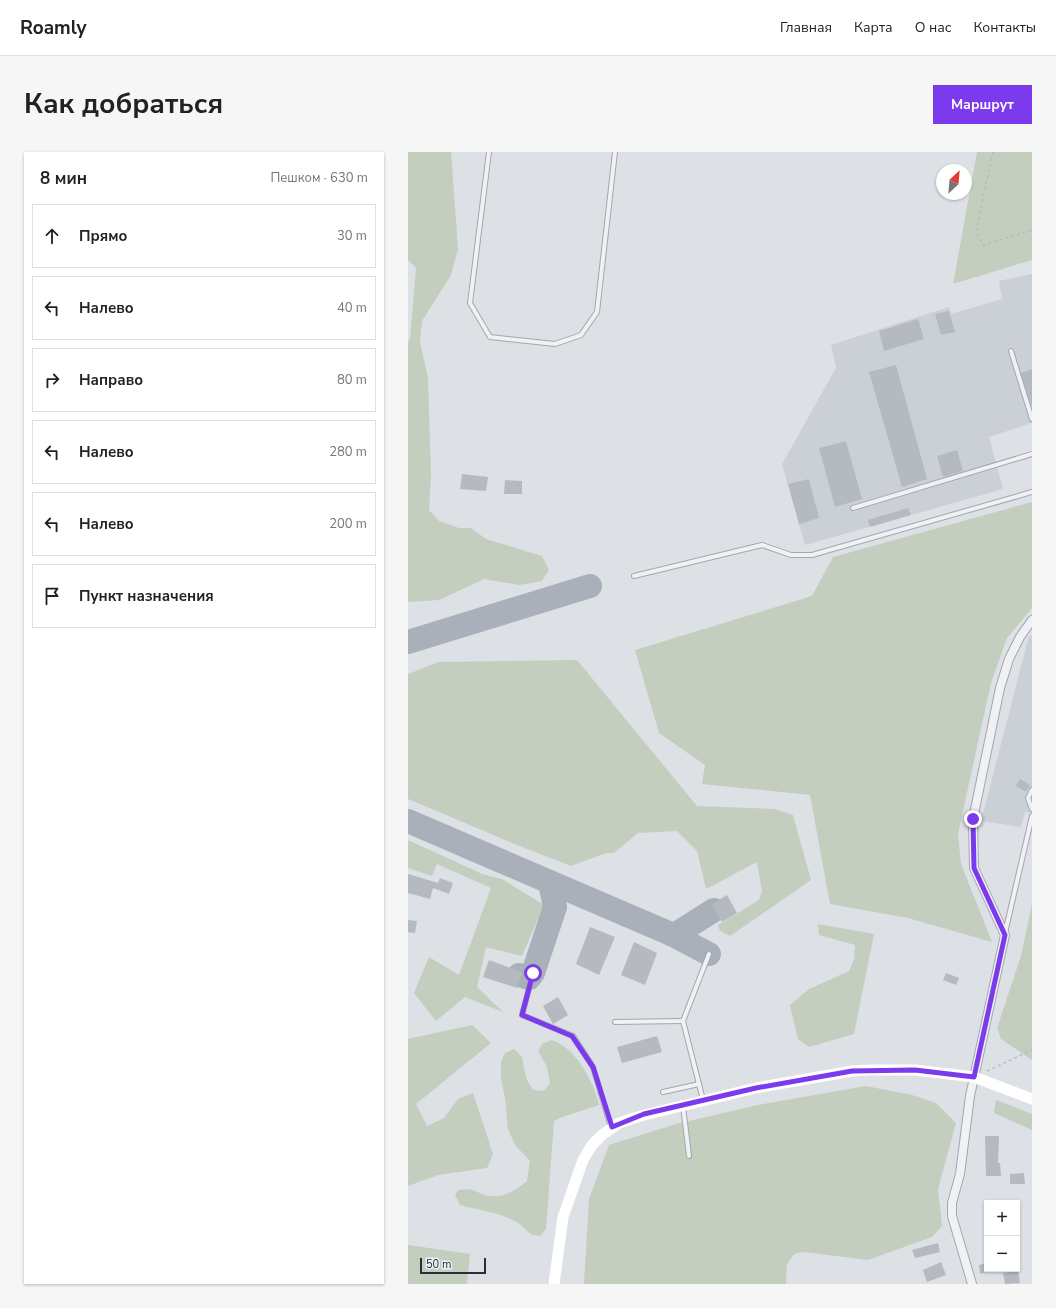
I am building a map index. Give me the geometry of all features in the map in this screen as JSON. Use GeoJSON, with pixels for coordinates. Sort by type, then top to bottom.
{"type":"FeatureCollection","features":[{"type":"Feature","properties":{"kind":"street"},"geometry":{"type":"LineString","coordinates":[[972,1284],[952,1216],[952,1203],[960,1174],[974,1077],[1005,935],[974,868],[973,819],[1000,688],[1009,659],[1032,621]]}},
{"type":"Feature","properties":{"kind":"street"},"geometry":{"type":"LineString","coordinates":[[554,1284],[563,1217],[576,1179],[592,1145],[612,1127],[644,1114],[756,1088],[852,1071],[915,1070],[974,1077],[1032,1099]]}},
{"type":"Feature","properties":{"kind":"lane"},"geometry":{"type":"LineString","coordinates":[[489,152],[470,304],[490,337],[555,344],[581,335],[598,312],[615,152]]}},
{"type":"Feature","properties":{"kind":"lane"},"geometry":{"type":"LineString","coordinates":[[1011,351],[1032,419]]}},
{"type":"Feature","properties":{"kind":"lane"},"geometry":{"type":"LineString","coordinates":[[852,508],[1032,454]]}},
{"type":"Feature","properties":{"kind":"lane"},"geometry":{"type":"LineString","coordinates":[[634,576],[762,545],[791,555],[812,555],[1032,492]]}},
{"type":"Feature","properties":{"kind":"lane"},"geometry":{"type":"LineString","coordinates":[[1032,790],[1028,798],[1032,809]]}},
{"type":"Feature","properties":{"kind":"lane"},"geometry":{"type":"LineString","coordinates":[[1005,935],[1032,816]]}},
{"type":"Feature","properties":{"kind":"lane"},"geometry":{"type":"LineString","coordinates":[[703,1100],[683,1021],[709,954]]}},
{"type":"Feature","properties":{"kind":"lane"},"geometry":{"type":"LineString","coordinates":[[533,973],[522,1015],[572,1036],[593,1067],[612,1127]]}},
{"type":"Feature","properties":{"kind":"lane"},"geometry":{"type":"LineString","coordinates":[[615,1022],[683,1021]]}},
{"type":"Feature","properties":{"kind":"lane"},"geometry":{"type":"LineString","coordinates":[[662,1092],[699,1084]]}},
{"type":"Feature","properties":{"kind":"lane"},"geometry":{"type":"LineString","coordinates":[[683,1105],[689,1156]]}},
{"type":"Feature","properties":{"kind":"path"},"geometry":{"type":"LineString","coordinates":[[993,152],[976,231],[983,245],[1032,230]]}},
{"type":"Feature","properties":{"kind":"path"},"geometry":{"type":"LineString","coordinates":[[974,1077],[1032,1050]]}},
{"type":"Feature","properties":{"kind":"shaded area"},"geometry":{"type":"Polygon","coordinates":[[[1032,274],[1032,423],[989,437],[1003,489],[805,545],[782,464],[836,368],[831,345],[949,307],[951,314],[1002,299],[999,281],[1032,274]]]}},
{"type":"Feature","properties":{"kind":"shaded area"},"geometry":{"type":"Polygon","coordinates":[[[1029,636],[1032,636],[1032,813],[1025,812],[1021,827],[981,821],[1029,636]]]}},
{"type":"Feature","properties":{"kind":"green space"},"geometry":{"type":"Polygon","coordinates":[[[408,152],[451,152],[458,249],[451,275],[422,321],[420,342],[428,378],[431,475],[429,510],[439,521],[459,528],[471,528],[486,539],[542,556],[549,570],[542,581],[519,585],[484,579],[439,600],[408,602],[408,343],[410,338],[416,268],[408,260],[408,152]]]}},
{"type":"Feature","properties":{"kind":"green space"},"geometry":{"type":"Polygon","coordinates":[[[977,152],[1032,152],[1032,260],[953,284],[968,200],[972,200],[972,180],[977,152]]]}},
{"type":"Feature","properties":{"kind":"green space"},"geometry":{"type":"Polygon","coordinates":[[[1032,502],[1032,608],[1007,638],[991,683],[958,834],[961,864],[992,942],[908,918],[830,904],[810,795],[702,784],[705,765],[659,733],[635,650],[812,596],[833,557],[1032,502]]]}},
{"type":"Feature","properties":{"kind":"green space"},"geometry":{"type":"Polygon","coordinates":[[[577,660],[697,806],[774,809],[793,815],[811,880],[730,936],[720,931],[718,925],[759,900],[762,891],[757,862],[706,889],[697,851],[677,831],[638,833],[614,853],[606,853],[571,866],[408,799],[408,674],[439,662],[577,660]]]}},
{"type":"Feature","properties":{"kind":"green space"},"geometry":{"type":"Polygon","coordinates":[[[408,840],[482,874],[502,879],[544,905],[522,956],[486,947],[477,987],[503,1012],[465,997],[436,1021],[414,993],[429,957],[459,975],[491,888],[437,864],[432,876],[408,868],[408,840]]]}},
{"type":"Feature","properties":{"kind":"green space"},"geometry":{"type":"Polygon","coordinates":[[[1032,904],[1032,1060],[1001,1039],[997,1028],[1021,956],[1032,904]]]}},
{"type":"Feature","properties":{"kind":"green space"},"geometry":{"type":"Polygon","coordinates":[[[818,924],[874,934],[854,1034],[809,1047],[798,1039],[790,1005],[809,989],[849,971],[854,960],[855,945],[819,935],[818,924]]]}},
{"type":"Feature","properties":{"kind":"green space"},"geometry":{"type":"Polygon","coordinates":[[[472,1025],[491,1043],[416,1104],[427,1126],[444,1118],[458,1099],[473,1093],[493,1154],[487,1168],[438,1175],[408,1186],[408,1039],[472,1025]]]}},
{"type":"Feature","properties":{"kind":"green space"},"geometry":{"type":"Polygon","coordinates":[[[552,1040],[569,1050],[583,1067],[593,1086],[599,1105],[554,1121],[546,1229],[540,1236],[530,1234],[523,1227],[507,1217],[460,1205],[455,1195],[458,1190],[468,1189],[484,1195],[500,1196],[514,1190],[527,1181],[530,1161],[515,1145],[508,1129],[505,1098],[501,1078],[501,1062],[505,1053],[514,1049],[522,1057],[526,1078],[533,1090],[544,1091],[550,1083],[547,1067],[538,1051],[542,1044],[552,1040]]]}},
{"type":"Feature","properties":{"kind":"green space"},"geometry":{"type":"Polygon","coordinates":[[[866,1086],[912,1095],[936,1103],[956,1123],[938,1189],[942,1226],[932,1237],[868,1260],[804,1252],[794,1254],[787,1264],[786,1284],[584,1284],[589,1199],[609,1145],[676,1124],[758,1105],[866,1086]]]}},
{"type":"Feature","properties":{"kind":"green space"},"geometry":{"type":"Polygon","coordinates":[[[996,1100],[1032,1114],[1032,1130],[994,1113],[996,1100]]]}},
{"type":"Feature","properties":{"kind":"green space"},"geometry":{"type":"Polygon","coordinates":[[[408,1245],[470,1254],[467,1284],[408,1284],[408,1245]]]}},
{"type":"Feature","properties":{"kind":"building"},"geometry":{"type":"Polygon","coordinates":[[[949,311],[955,332],[941,335],[935,314],[949,311]]]}},
{"type":"Feature","properties":{"kind":"building"},"geometry":{"type":"Polygon","coordinates":[[[918,319],[924,339],[884,351],[879,331],[918,319]]]}},
{"type":"Feature","properties":{"kind":"building"},"geometry":{"type":"Polygon","coordinates":[[[896,365],[927,479],[902,487],[869,372],[896,365]]]}},
{"type":"Feature","properties":{"kind":"building"},"geometry":{"type":"Polygon","coordinates":[[[1032,369],[1032,405],[1031,405],[1021,373],[1032,369]]]}},
{"type":"Feature","properties":{"kind":"building"},"geometry":{"type":"Polygon","coordinates":[[[846,441],[862,499],[835,507],[819,448],[846,441]]]}},
{"type":"Feature","properties":{"kind":"building"},"geometry":{"type":"Polygon","coordinates":[[[957,450],[963,471],[943,477],[937,456],[957,450]]]}},
{"type":"Feature","properties":{"kind":"building"},"geometry":{"type":"Polygon","coordinates":[[[462,474],[488,477],[486,491],[460,489],[462,474]]]}},
{"type":"Feature","properties":{"kind":"building"},"geometry":{"type":"Polygon","coordinates":[[[809,479],[819,518],[799,524],[788,484],[809,479]]]}},
{"type":"Feature","properties":{"kind":"building"},"geometry":{"type":"Polygon","coordinates":[[[505,480],[522,481],[522,494],[504,494],[505,480]]]}},
{"type":"Feature","properties":{"kind":"building"},"geometry":{"type":"Polygon","coordinates":[[[908,508],[911,515],[870,527],[868,520],[908,508]]]}},
{"type":"Feature","properties":{"kind":"building"},"geometry":{"type":"Polygon","coordinates":[[[1020,779],[1030,785],[1026,792],[1016,786],[1020,779]]]}},
{"type":"Feature","properties":{"kind":"building"},"geometry":{"type":"Polygon","coordinates":[[[408,874],[438,883],[440,878],[453,883],[449,894],[433,888],[430,899],[408,893],[408,874]]]}},
{"type":"Feature","properties":{"kind":"building"},"geometry":{"type":"Polygon","coordinates":[[[727,895],[737,913],[722,922],[712,904],[727,895]]]}},
{"type":"Feature","properties":{"kind":"building"},"geometry":{"type":"Polygon","coordinates":[[[408,920],[417,921],[415,933],[408,932],[408,920]]]}},
{"type":"Feature","properties":{"kind":"building"},"geometry":{"type":"Polygon","coordinates":[[[590,927],[615,937],[599,975],[576,964],[590,927]]]}},
{"type":"Feature","properties":{"kind":"building"},"geometry":{"type":"Polygon","coordinates":[[[634,942],[657,953],[645,985],[621,975],[634,942]]]}},
{"type":"Feature","properties":{"kind":"building"},"geometry":{"type":"Polygon","coordinates":[[[489,960],[522,972],[517,988],[483,977],[489,960]]]}},
{"type":"Feature","properties":{"kind":"building"},"geometry":{"type":"Polygon","coordinates":[[[946,973],[959,978],[956,985],[943,980],[946,973]]]}},
{"type":"Feature","properties":{"kind":"building"},"geometry":{"type":"Polygon","coordinates":[[[558,997],[568,1015],[553,1024],[543,1006],[558,997]]]}},
{"type":"Feature","properties":{"kind":"building"},"geometry":{"type":"Polygon","coordinates":[[[657,1036],[662,1052],[622,1063],[617,1047],[657,1036]]]}},
{"type":"Feature","properties":{"kind":"building"},"geometry":{"type":"Polygon","coordinates":[[[985,1136],[999,1136],[998,1163],[1000,1163],[1001,1176],[986,1176],[985,1136]]]}},
{"type":"Feature","properties":{"kind":"building"},"geometry":{"type":"Polygon","coordinates":[[[1024,1173],[1025,1184],[1010,1184],[1010,1174],[1024,1173]]]}},
{"type":"Feature","properties":{"kind":"building"},"geometry":{"type":"Polygon","coordinates":[[[938,1243],[940,1252],[915,1258],[912,1250],[938,1243]]]}},
{"type":"Feature","properties":{"kind":"building"},"geometry":{"type":"Polygon","coordinates":[[[941,1262],[946,1275],[927,1282],[923,1270],[941,1262]]]}},
{"type":"Feature","properties":{"kind":"building"},"geometry":{"type":"Polygon","coordinates":[[[984,1264],[984,1272],[987,1272],[980,1274],[979,1265],[984,1264]]]}},
{"type":"Feature","properties":{"kind":"building"},"geometry":{"type":"Polygon","coordinates":[[[1018,1272],[1020,1283],[1005,1284],[1003,1273],[1018,1272]]]}},
{"type":"Feature","properties":{"kind":"taxiway"},"geometry":{"type":"LineString","coordinates":[[408,642],[590,586]]}},
{"type":"Feature","properties":{"kind":"taxiway"},"geometry":{"type":"LineString","coordinates":[[408,821],[671,934],[709,954]]}},
{"type":"Feature","properties":{"kind":"taxiway"},"geometry":{"type":"LineString","coordinates":[[519,975],[529,978],[533,973],[555,907],[550,883]]}},
{"type":"Feature","properties":{"kind":"taxiway"},"geometry":{"type":"LineString","coordinates":[[671,934],[676,934],[714,910]]}},
{"type":"Feature","properties":{"kind":"route"},"geometry":{"type":"LineString","coordinates":[[533,973],[522,1015],[572,1036],[593,1067],[612,1127],[644,1114],[756,1088],[852,1071],[915,1070],[974,1077],[1005,935],[989,904],[974,868],[973,819]]}}]}
